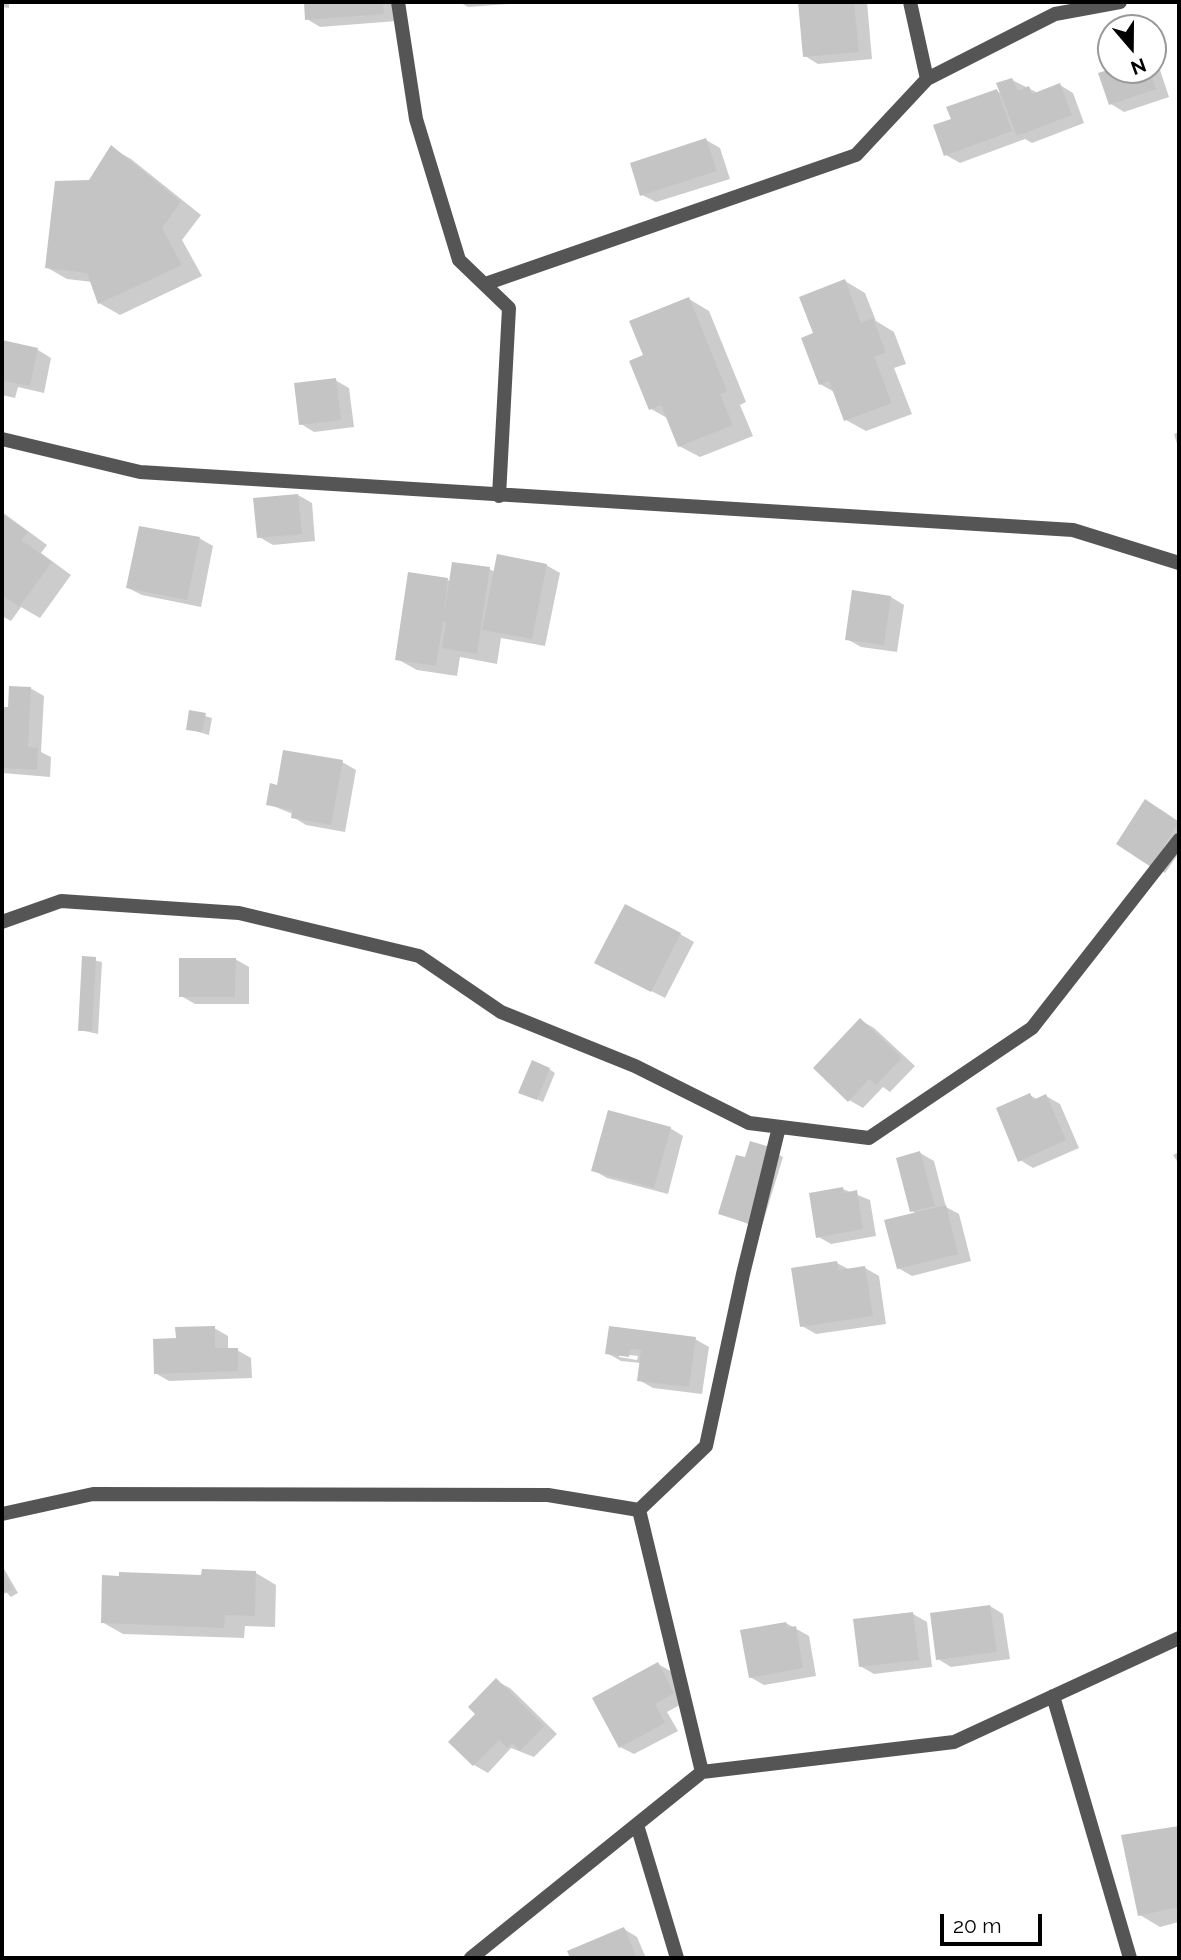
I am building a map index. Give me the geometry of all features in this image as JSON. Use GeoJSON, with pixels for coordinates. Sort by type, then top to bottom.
{"type":"FeatureCollection","features":[{"type":"Feature","properties":{"kind":"street"},"geometry":{"type":"LineString","coordinates":[[398,2],[416,119],[460,260],[509,308],[499,496]]}},
{"type":"Feature","properties":{"kind":"street"},"geometry":{"type":"LineString","coordinates":[[910,2],[927,79]]}},
{"type":"Feature","properties":{"kind":"street"},"geometry":{"type":"LineString","coordinates":[[485,285],[856,155],[927,79],[1055,14],[1120,2]]}},
{"type":"Feature","properties":{"kind":"street"},"geometry":{"type":"LineString","coordinates":[[2,439],[140,472],[1073,530],[1179,563]]}},
{"type":"Feature","properties":{"kind":"street"},"geometry":{"type":"LineString","coordinates":[[2,922],[61,901],[239,914],[419,956],[501,1012],[635,1066],[750,1123],[869,1138],[1032,1028],[1179,840]]}},
{"type":"Feature","properties":{"kind":"street"},"geometry":{"type":"LineString","coordinates":[[639,1510],[706,1446],[743,1274],[779,1127]]}},
{"type":"Feature","properties":{"kind":"street"},"geometry":{"type":"LineString","coordinates":[[2,1514],[93,1494],[548,1495],[639,1510]]}},
{"type":"Feature","properties":{"kind":"street"},"geometry":{"type":"LineString","coordinates":[[639,1510],[702,1772]]}},
{"type":"Feature","properties":{"kind":"street"},"geometry":{"type":"LineString","coordinates":[[471,1958],[702,1772],[954,1742],[1179,1638]]}},
{"type":"Feature","properties":{"kind":"street"},"geometry":{"type":"LineString","coordinates":[[1052,1696],[1130,1958]]}},
{"type":"Feature","properties":{"kind":"street"},"geometry":{"type":"LineString","coordinates":[[637,1825],[677,1958]]}},
{"type":"Feature","properties":{"kind":"building"},"geometry":{"type":"Polygon","coordinates":[[[304,2],[383,2],[384,14],[305,20],[304,2]]]}},
{"type":"Feature","properties":{"kind":"building"},"geometry":{"type":"Polygon","coordinates":[[[798,2],[854,2],[859,52],[803,57],[798,2]]]}},
{"type":"Feature","properties":{"kind":"building"},"geometry":{"type":"Polygon","coordinates":[[[1012,78],[1018,91],[1029,86],[1032,94],[1060,83],[1072,115],[1017,136],[996,83],[1012,78]]]}},
{"type":"Feature","properties":{"kind":"building"},"geometry":{"type":"Polygon","coordinates":[[[1102,84],[1154,84],[1156,89],[1109,105],[1102,84]]]}},
{"type":"Feature","properties":{"kind":"building"},"geometry":{"type":"Polygon","coordinates":[[[997,89],[1012,131],[944,156],[933,125],[951,119],[946,107],[997,89]]]}},
{"type":"Feature","properties":{"kind":"building"},"geometry":{"type":"Polygon","coordinates":[[[706,138],[717,171],[640,196],[630,163],[706,138]]]}},
{"type":"Feature","properties":{"kind":"building"},"geometry":{"type":"Polygon","coordinates":[[[111,145],[181,202],[162,228],[182,265],[98,304],[87,273],[45,268],[55,181],[89,180],[111,145]]]}},
{"type":"Feature","properties":{"kind":"building"},"geometry":{"type":"Polygon","coordinates":[[[845,279],[861,323],[873,318],[886,352],[874,357],[892,403],[844,421],[829,381],[819,385],[801,338],[813,333],[799,297],[845,279]]]}},
{"type":"Feature","properties":{"kind":"building"},"geometry":{"type":"Polygon","coordinates":[[[689,297],[727,391],[720,394],[733,425],[678,447],[661,405],[649,410],[629,361],[643,355],[629,321],[689,297]]]}},
{"type":"Feature","properties":{"kind":"building"},"geometry":{"type":"Polygon","coordinates":[[[2,340],[38,348],[30,386],[4,381],[2,386],[2,340]]]}},
{"type":"Feature","properties":{"kind":"building"},"geometry":{"type":"Polygon","coordinates":[[[336,378],[341,420],[299,425],[294,383],[336,378]]]}},
{"type":"Feature","properties":{"kind":"building"},"geometry":{"type":"Polygon","coordinates":[[[298,494],[302,534],[257,538],[253,498],[298,494]]]}},
{"type":"Feature","properties":{"kind":"building"},"geometry":{"type":"Polygon","coordinates":[[[2,513],[28,532],[21,540],[52,562],[19,607],[2,595],[2,513]]]}},
{"type":"Feature","properties":{"kind":"building"},"geometry":{"type":"Polygon","coordinates":[[[139,526],[200,537],[187,600],[126,588],[139,526]]]}},
{"type":"Feature","properties":{"kind":"building"},"geometry":{"type":"Polygon","coordinates":[[[497,554],[547,564],[532,639],[482,630],[497,554]]]}},
{"type":"Feature","properties":{"kind":"building"},"geometry":{"type":"Polygon","coordinates":[[[452,562],[490,567],[477,654],[442,648],[446,622],[443,622],[436,666],[395,660],[408,572],[448,578],[444,616],[452,562]]]}},
{"type":"Feature","properties":{"kind":"building"},"geometry":{"type":"Polygon","coordinates":[[[852,590],[891,596],[884,645],[845,640],[852,590]]]}},
{"type":"Feature","properties":{"kind":"building"},"geometry":{"type":"Polygon","coordinates":[[[9,686],[31,687],[28,747],[38,748],[37,770],[2,768],[2,707],[8,707],[9,686]]]}},
{"type":"Feature","properties":{"kind":"building"},"geometry":{"type":"Polygon","coordinates":[[[189,710],[206,713],[202,732],[186,730],[189,710]]]}},
{"type":"Feature","properties":{"kind":"building"},"geometry":{"type":"Polygon","coordinates":[[[283,750],[343,760],[331,825],[291,818],[292,810],[266,805],[270,783],[277,785],[283,750]]]}},
{"type":"Feature","properties":{"kind":"building"},"geometry":{"type":"Polygon","coordinates":[[[1145,799],[1179,822],[1151,867],[1116,844],[1145,799]]]}},
{"type":"Feature","properties":{"kind":"building"},"geometry":{"type":"Polygon","coordinates":[[[625,904],[681,933],[651,992],[594,963],[625,904]]]}},
{"type":"Feature","properties":{"kind":"building"},"geometry":{"type":"Polygon","coordinates":[[[82,956],[96,957],[92,1031],[78,1031],[82,956]]]}},
{"type":"Feature","properties":{"kind":"building"},"geometry":{"type":"Polygon","coordinates":[[[179,958],[236,958],[235,997],[179,997],[179,958]]]}},
{"type":"Feature","properties":{"kind":"building"},"geometry":{"type":"Polygon","coordinates":[[[860,1018],[902,1058],[876,1085],[869,1079],[848,1102],[813,1068],[860,1018]]]}},
{"type":"Feature","properties":{"kind":"building"},"geometry":{"type":"Polygon","coordinates":[[[532,1060],[550,1068],[537,1100],[518,1093],[532,1060]]]}},
{"type":"Feature","properties":{"kind":"building"},"geometry":{"type":"Polygon","coordinates":[[[1030,1093],[1033,1100],[1046,1094],[1066,1140],[1018,1162],[996,1108],[1030,1093]]]}},
{"type":"Feature","properties":{"kind":"building"},"geometry":{"type":"Polygon","coordinates":[[[608,1110],[671,1127],[654,1188],[591,1171],[608,1110]]]}},
{"type":"Feature","properties":{"kind":"building"},"geometry":{"type":"Polygon","coordinates":[[[750,1141],[770,1147],[747,1223],[718,1214],[736,1155],[745,1157],[750,1141]]]}},
{"type":"Feature","properties":{"kind":"building"},"geometry":{"type":"Polygon","coordinates":[[[920,1151],[935,1206],[910,1212],[896,1158],[920,1151]]]}},
{"type":"Feature","properties":{"kind":"building"},"geometry":{"type":"Polygon","coordinates":[[[843,1187],[844,1193],[857,1190],[863,1229],[816,1238],[809,1193],[843,1187]]]}},
{"type":"Feature","properties":{"kind":"building"},"geometry":{"type":"Polygon","coordinates":[[[946,1205],[958,1254],[897,1269],[884,1220],[946,1205]]]}},
{"type":"Feature","properties":{"kind":"building"},"geometry":{"type":"Polygon","coordinates":[[[837,1261],[839,1270],[865,1266],[873,1316],[800,1327],[791,1268],[837,1261]]]}},
{"type":"Feature","properties":{"kind":"building"},"geometry":{"type":"Polygon","coordinates":[[[215,1326],[215,1348],[238,1348],[238,1371],[154,1374],[153,1339],[176,1338],[175,1327],[215,1326]]]}},
{"type":"Feature","properties":{"kind":"building"},"geometry":{"type":"Polygon","coordinates":[[[609,1326],[696,1337],[689,1387],[637,1381],[641,1350],[630,1349],[629,1357],[605,1354],[609,1326]]]}},
{"type":"Feature","properties":{"kind":"building"},"geometry":{"type":"Polygon","coordinates":[[[202,1569],[256,1571],[255,1616],[225,1615],[224,1628],[101,1623],[102,1575],[119,1576],[119,1572],[201,1575],[202,1569]]]}},
{"type":"Feature","properties":{"kind":"building"},"geometry":{"type":"Polygon","coordinates":[[[2,1570],[13,1589],[3,1594],[2,1592],[2,1570]]]}},
{"type":"Feature","properties":{"kind":"building"},"geometry":{"type":"Polygon","coordinates":[[[990,1605],[997,1652],[936,1660],[930,1613],[990,1605]]]}},
{"type":"Feature","properties":{"kind":"building"},"geometry":{"type":"Polygon","coordinates":[[[913,1612],[919,1660],[859,1667],[853,1619],[913,1612]]]}},
{"type":"Feature","properties":{"kind":"building"},"geometry":{"type":"Polygon","coordinates":[[[786,1622],[787,1628],[796,1626],[803,1668],[749,1678],[740,1630],[786,1622]]]}},
{"type":"Feature","properties":{"kind":"building"},"geometry":{"type":"Polygon","coordinates":[[[658,1662],[674,1693],[655,1704],[665,1723],[619,1748],[592,1698],[658,1662]]]}},
{"type":"Feature","properties":{"kind":"building"},"geometry":{"type":"Polygon","coordinates":[[[496,1678],[544,1726],[520,1751],[512,1743],[507,1748],[499,1740],[473,1766],[448,1742],[475,1714],[468,1707],[496,1678]]]}},
{"type":"Feature","properties":{"kind":"building"},"geometry":{"type":"Polygon","coordinates":[[[1179,1826],[1179,1907],[1138,1916],[1121,1835],[1179,1826]]]}},
{"type":"Feature","properties":{"kind":"building"},"geometry":{"type":"Polygon","coordinates":[[[624,1927],[637,1958],[570,1958],[567,1951],[624,1927]]]}}]}
